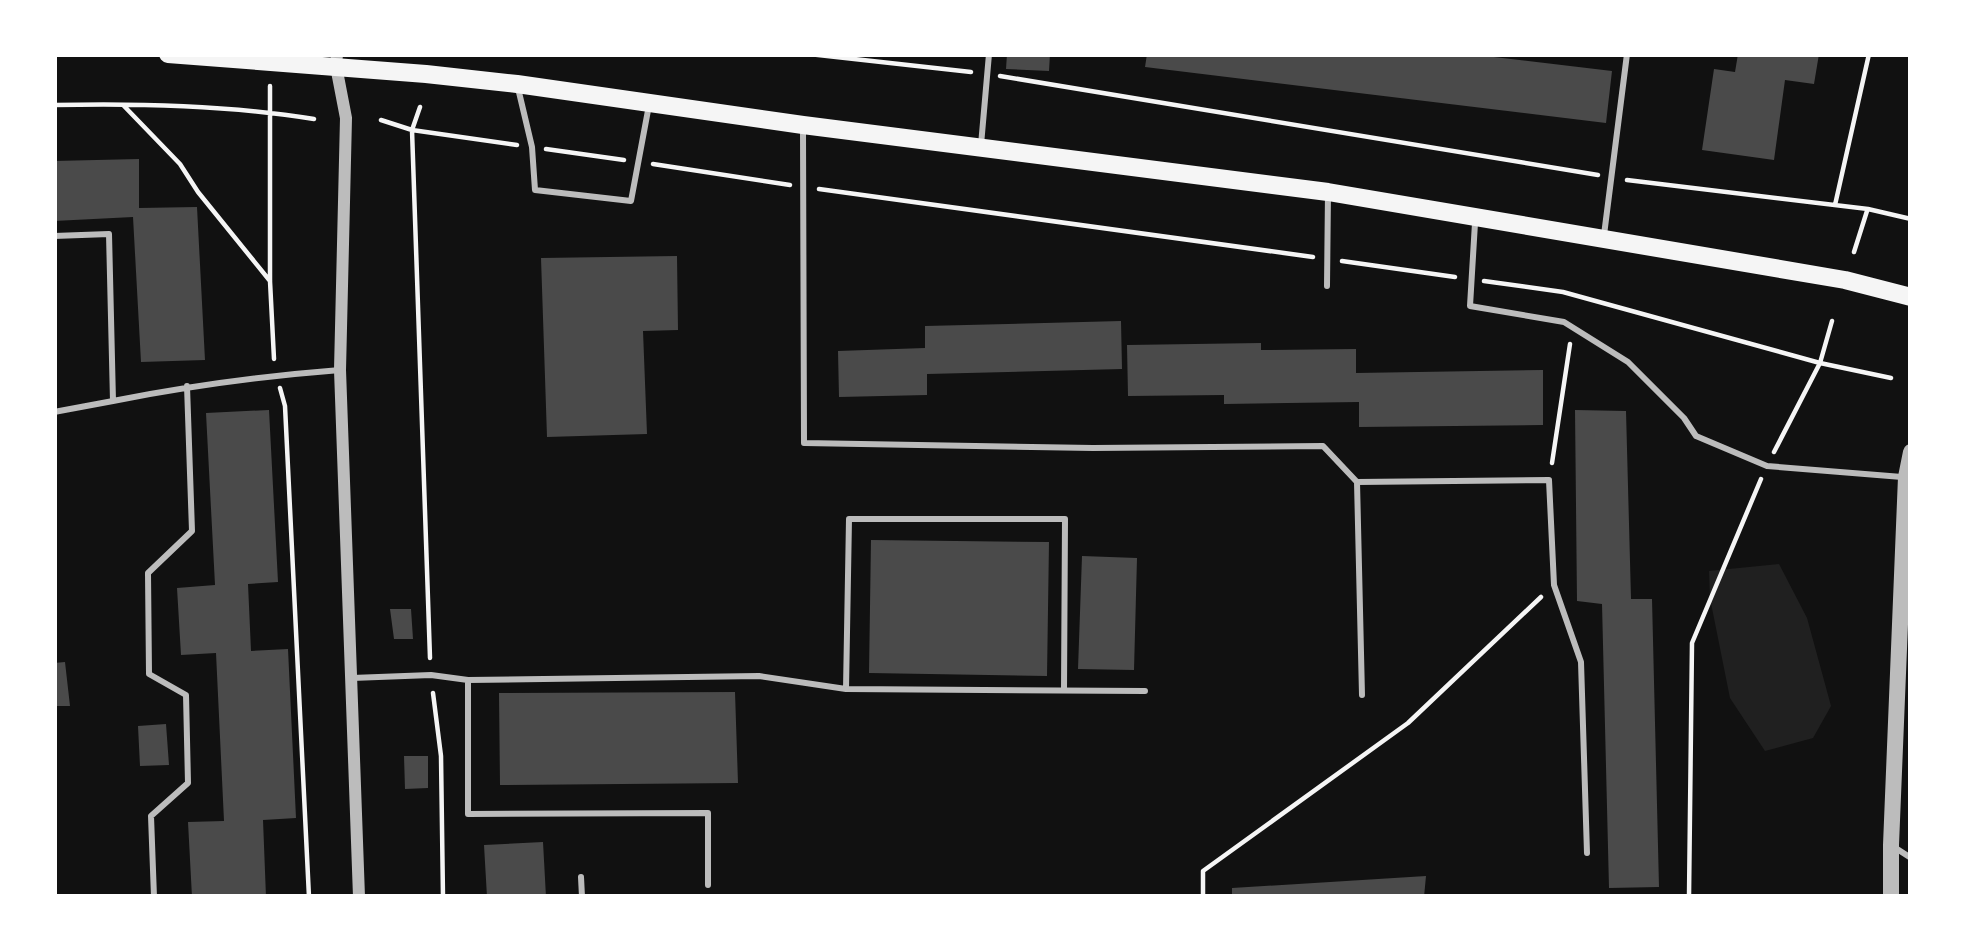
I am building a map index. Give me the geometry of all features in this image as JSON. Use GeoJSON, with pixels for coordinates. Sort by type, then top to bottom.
{"type":"FeatureCollection","features":[{"type":"Feature","properties":{"kind":"main road"},"geometry":{"type":"LineString","coordinates":[[168,54],[336,60],[1328,192],[1845,280],[1911,297]]}},
{"type":"Feature","properties":{"kind":"street"},"geometry":{"type":"LineString","coordinates":[[336,60],[346,118],[340,370],[359,897]]}},
{"type":"Feature","properties":{"kind":"street"},"geometry":{"type":"LineString","coordinates":[[1891,897],[1906,477],[1911,452]]}},
{"type":"Feature","properties":{"kind":"lane"},"geometry":{"type":"LineString","coordinates":[[980,148],[989,54]]}},
{"type":"Feature","properties":{"kind":"lane"},"geometry":{"type":"LineString","coordinates":[[1603,239],[1627,54]]}},
{"type":"Feature","properties":{"kind":"lane"},"geometry":{"type":"LineString","coordinates":[[517,84],[532,147],[535,190],[631,201],[650,103]]}},
{"type":"Feature","properties":{"kind":"lane"},"geometry":{"type":"LineString","coordinates":[[803,125],[804,443],[1323,446],[1358,482],[1362,695]]}},
{"type":"Feature","properties":{"kind":"lane"},"geometry":{"type":"LineString","coordinates":[[1327,286],[1328,192]]}},
{"type":"Feature","properties":{"kind":"lane"},"geometry":{"type":"LineString","coordinates":[[1475,217],[1470,306],[1564,322],[1628,362],[1696,436],[1766,466],[1906,477]]}},
{"type":"Feature","properties":{"kind":"lane"},"geometry":{"type":"LineString","coordinates":[[54,236],[109,234],[113,401]]}},
{"type":"Feature","properties":{"kind":"lane"},"geometry":{"type":"LineString","coordinates":[[54,412],[188,386],[340,370]]}},
{"type":"Feature","properties":{"kind":"lane"},"geometry":{"type":"LineString","coordinates":[[154,897],[151,816],[188,782],[185,695],[149,674],[148,574],[192,531],[188,386]]}},
{"type":"Feature","properties":{"kind":"lane"},"geometry":{"type":"LineString","coordinates":[[1358,482],[1549,480],[1553,585],[1581,662],[1587,853]]}},
{"type":"Feature","properties":{"kind":"lane"},"geometry":{"type":"LineString","coordinates":[[845,689],[849,519],[1065,519],[1064,691]]}},
{"type":"Feature","properties":{"kind":"lane"},"geometry":{"type":"LineString","coordinates":[[350,678],[759,676],[845,689],[1145,691]]}},
{"type":"Feature","properties":{"kind":"lane"},"geometry":{"type":"LineString","coordinates":[[468,680],[468,814],[708,813],[708,885]]}},
{"type":"Feature","properties":{"kind":"lane"},"geometry":{"type":"LineString","coordinates":[[1891,845],[1911,858]]}},
{"type":"Feature","properties":{"kind":"lane"},"geometry":{"type":"LineString","coordinates":[[581,877],[582,897]]}},
{"type":"Feature","properties":{"kind":"path"},"geometry":{"type":"LineString","coordinates":[[809,54],[987,74],[1611,178],[1868,209],[1911,219]]}},
{"type":"Feature","properties":{"kind":"path"},"geometry":{"type":"LineString","coordinates":[[1835,205],[1869,54]]}},
{"type":"Feature","properties":{"kind":"path"},"geometry":{"type":"LineString","coordinates":[[270,86],[270,281],[277,374],[285,406],[309,897]]}},
{"type":"Feature","properties":{"kind":"path"},"geometry":{"type":"LineString","coordinates":[[122,104],[180,164],[270,281]]}},
{"type":"Feature","properties":{"kind":"path"},"geometry":{"type":"LineString","coordinates":[[54,106],[122,104],[269,111],[314,118]]}},
{"type":"Feature","properties":{"kind":"path"},"geometry":{"type":"LineString","coordinates":[[420,107],[412,130],[431,675],[441,756],[443,897]]}},
{"type":"Feature","properties":{"kind":"path"},"geometry":{"type":"LineString","coordinates":[[381,119],[412,130],[801,187],[1563,292],[1891,378]]}},
{"type":"Feature","properties":{"kind":"path"},"geometry":{"type":"LineString","coordinates":[[1854,252],[1868,209]]}},
{"type":"Feature","properties":{"kind":"path"},"geometry":{"type":"LineString","coordinates":[[1690,897],[1692,643],[1766,466],[1820,363],[1832,321]]}},
{"type":"Feature","properties":{"kind":"path"},"geometry":{"type":"LineString","coordinates":[[1549,480],[1573,327]]}},
{"type":"Feature","properties":{"kind":"path"},"geometry":{"type":"LineString","coordinates":[[1203,897],[1203,871],[1408,723],[1553,585]]}},
{"type":"Feature","properties":{"kind":"shaded area"},"geometry":{"type":"Polygon","coordinates":[[[1779,564],[1807,618],[1831,706],[1813,738],[1765,751],[1730,698],[1709,571],[1779,564]]]}},
{"type":"Feature","properties":{"kind":"building"},"geometry":{"type":"Polygon","coordinates":[[[1007,54],[1050,54],[1049,71],[1006,69],[1007,54]]]}},
{"type":"Feature","properties":{"kind":"building"},"geometry":{"type":"Polygon","coordinates":[[[1147,54],[1468,54],[1612,71],[1606,123],[1145,67],[1147,54]]]}},
{"type":"Feature","properties":{"kind":"building"},"geometry":{"type":"Polygon","coordinates":[[[1738,54],[1819,54],[1814,84],[1785,80],[1774,160],[1702,150],[1714,69],[1735,72],[1738,54]]]}},
{"type":"Feature","properties":{"kind":"building"},"geometry":{"type":"Polygon","coordinates":[[[139,159],[139,208],[197,207],[205,360],[141,362],[133,217],[54,221],[54,161],[139,159]]]}},
{"type":"Feature","properties":{"kind":"building"},"geometry":{"type":"Polygon","coordinates":[[[677,256],[678,330],[643,331],[647,434],[547,437],[541,258],[677,256]]]}},
{"type":"Feature","properties":{"kind":"building"},"geometry":{"type":"Polygon","coordinates":[[[1121,321],[1122,369],[927,374],[927,395],[839,397],[838,351],[925,348],[925,326],[1121,321]]]}},
{"type":"Feature","properties":{"kind":"building"},"geometry":{"type":"Polygon","coordinates":[[[1261,343],[1261,350],[1356,349],[1356,373],[1543,370],[1543,425],[1359,427],[1359,402],[1224,404],[1224,395],[1128,396],[1127,345],[1261,343]]]}},
{"type":"Feature","properties":{"kind":"building"},"geometry":{"type":"Polygon","coordinates":[[[269,410],[278,582],[248,584],[251,651],[288,649],[296,818],[263,820],[266,897],[192,897],[188,822],[224,821],[216,653],[181,655],[177,588],[215,585],[206,413],[269,410]]]}},
{"type":"Feature","properties":{"kind":"building"},"geometry":{"type":"Polygon","coordinates":[[[1575,410],[1626,411],[1631,599],[1652,599],[1659,887],[1609,888],[1602,604],[1577,601],[1575,410]]]}},
{"type":"Feature","properties":{"kind":"building"},"geometry":{"type":"Polygon","coordinates":[[[871,540],[1049,542],[1047,676],[869,673],[871,540]]]}},
{"type":"Feature","properties":{"kind":"building"},"geometry":{"type":"Polygon","coordinates":[[[1082,556],[1137,558],[1134,670],[1078,669],[1082,556]]]}},
{"type":"Feature","properties":{"kind":"building"},"geometry":{"type":"Polygon","coordinates":[[[390,609],[411,609],[413,639],[394,639],[390,609]]]}},
{"type":"Feature","properties":{"kind":"building"},"geometry":{"type":"Polygon","coordinates":[[[65,662],[70,706],[54,706],[54,663],[65,662]]]}},
{"type":"Feature","properties":{"kind":"building"},"geometry":{"type":"Polygon","coordinates":[[[735,692],[738,783],[500,785],[499,693],[735,692]]]}},
{"type":"Feature","properties":{"kind":"building"},"geometry":{"type":"Polygon","coordinates":[[[166,724],[169,765],[140,766],[138,726],[166,724]]]}},
{"type":"Feature","properties":{"kind":"building"},"geometry":{"type":"Polygon","coordinates":[[[404,756],[428,756],[428,788],[405,789],[404,756]]]}},
{"type":"Feature","properties":{"kind":"building"},"geometry":{"type":"Polygon","coordinates":[[[543,842],[546,897],[487,897],[484,845],[543,842]]]}},
{"type":"Feature","properties":{"kind":"building"},"geometry":{"type":"Polygon","coordinates":[[[1426,876],[1424,897],[1232,897],[1232,888],[1426,876]]]}}]}
